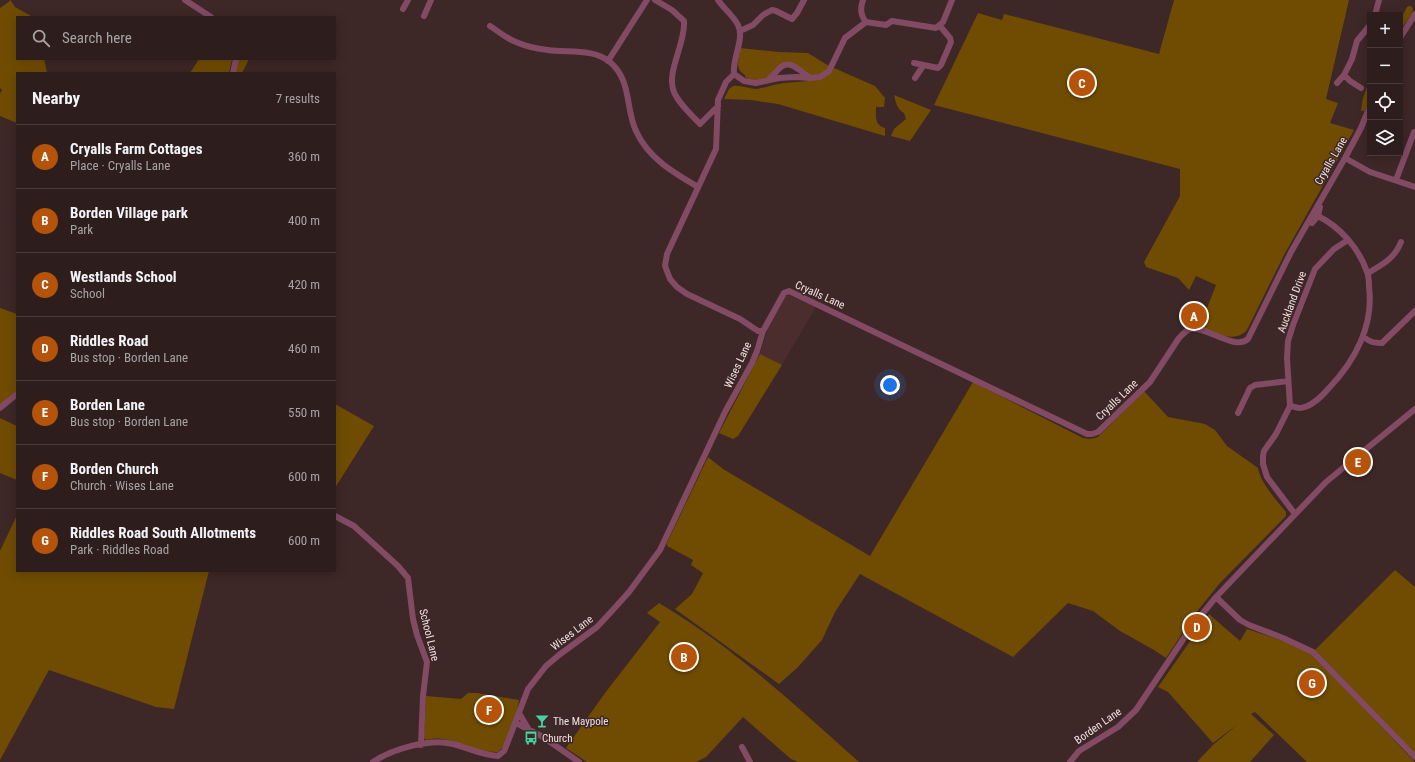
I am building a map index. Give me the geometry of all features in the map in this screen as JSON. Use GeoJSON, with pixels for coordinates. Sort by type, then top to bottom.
{"type":"FeatureCollection","features":[{"type":"Feature","properties":{"kind":"street"},"geometry":{"type":"LineString","coordinates":[[185,0],[209,16]]}},
{"type":"Feature","properties":{"kind":"street"},"geometry":{"type":"LineString","coordinates":[[403,9],[408,0]]}},
{"type":"Feature","properties":{"kind":"street"},"geometry":{"type":"LineString","coordinates":[[424,16],[431,0]]}},
{"type":"Feature","properties":{"kind":"street"},"geometry":{"type":"LineString","coordinates":[[608,61],[647,0]]}},
{"type":"Feature","properties":{"kind":"street"},"geometry":{"type":"LineString","coordinates":[[655,0],[672,10],[684,21],[684,32],[672,80],[674,95],[700,124],[718,106]]}},
{"type":"Feature","properties":{"kind":"street"},"geometry":{"type":"LineString","coordinates":[[718,0],[736,21],[740,31],[740,38],[733,66],[734,74],[738,78],[756,83],[796,77],[810,78],[820,76],[829,71],[845,38],[866,22],[886,25],[892,21],[932,29],[936,28],[940,26],[952,0]]}},
{"type":"Feature","properties":{"kind":"street"},"geometry":{"type":"LineString","coordinates":[[740,31],[753,25],[763,15],[772,10],[792,19],[804,0]]}},
{"type":"Feature","properties":{"kind":"street"},"geometry":{"type":"LineString","coordinates":[[863,0],[861,11],[866,22]]}},
{"type":"Feature","properties":{"kind":"street"},"geometry":{"type":"LineString","coordinates":[[1376,12],[1379,0]]}},
{"type":"Feature","properties":{"kind":"street"},"geometry":{"type":"LineString","coordinates":[[1403,33],[1415,14]]}},
{"type":"Feature","properties":{"kind":"street"},"geometry":{"type":"LineString","coordinates":[[490,26],[515,42],[548,50],[580,52],[598,56],[608,61],[620,72],[624,81],[631,117],[635,130],[640,139],[659,161],[675,174],[698,187]]}},
{"type":"Feature","properties":{"kind":"street"},"geometry":{"type":"LineString","coordinates":[[914,63],[938,68],[941,65],[951,42],[950,38],[940,26]]}},
{"type":"Feature","properties":{"kind":"street"},"geometry":{"type":"LineString","coordinates":[[1337,83],[1344,75],[1352,59],[1357,41],[1367,29]]}},
{"type":"Feature","properties":{"kind":"street"},"geometry":{"type":"LineString","coordinates":[[233,72],[236,60]]}},
{"type":"Feature","properties":{"kind":"street"},"geometry":{"type":"LineString","coordinates":[[767,81],[777,73],[781,66],[785,65],[793,66],[810,78]]}},
{"type":"Feature","properties":{"kind":"street"},"geometry":{"type":"LineString","coordinates":[[915,78],[923,66]]}},
{"type":"Feature","properties":{"kind":"street","name":"Wises Lane"},"geometry":{"type":"LineString","coordinates":[[421,745],[438,742],[452,744],[490,756],[498,756],[504,751],[528,689],[546,666],[596,627],[611,612],[629,592],[660,550],[725,412],[752,363],[763,331],[758,331],[727,312],[687,294],[670,279],[665,266],[666,254],[716,149],[718,100],[726,82],[734,74]]}},
{"type":"Feature","properties":{"kind":"street"},"geometry":{"type":"LineString","coordinates":[[1344,75],[1361,88]]}},
{"type":"Feature","properties":{"kind":"street","name":"Cryalls Lane"},"geometry":{"type":"LineString","coordinates":[[763,331],[784,293],[789,290],[1087,434],[1098,432],[1150,382],[1179,338],[1185,332],[1191,329],[1197,329],[1216,336],[1244,342],[1248,338],[1291,252],[1345,158],[1367,113]]}},
{"type":"Feature","properties":{"kind":"street"},"geometry":{"type":"LineString","coordinates":[[1396,180],[1414,132]]}},
{"type":"Feature","properties":{"kind":"street"},"geometry":{"type":"LineString","coordinates":[[1345,158],[1360,167],[1415,187]]}},
{"type":"Feature","properties":{"kind":"street"},"geometry":{"type":"LineString","coordinates":[[1312,223],[1318,216],[1320,207]]}},
{"type":"Feature","properties":{"kind":"street"},"geometry":{"type":"LineString","coordinates":[[1295,514],[1267,477],[1264,470],[1264,451],[1276,434],[1290,406],[1300,408],[1314,403],[1346,369],[1363,336],[1371,305],[1368,273],[1363,262],[1348,240],[1333,225],[1318,216]]}},
{"type":"Feature","properties":{"kind":"street","name":"Auckland Drive"},"geometry":{"type":"LineString","coordinates":[[1290,406],[1287,358],[1288,341],[1315,269],[1334,249],[1348,240]]}},
{"type":"Feature","properties":{"kind":"street"},"geometry":{"type":"LineString","coordinates":[[1368,273],[1392,257],[1401,242]]}},
{"type":"Feature","properties":{"kind":"street"},"geometry":{"type":"LineString","coordinates":[[1363,336],[1374,343],[1382,343],[1415,311]]}},
{"type":"Feature","properties":{"kind":"street"},"geometry":{"type":"LineString","coordinates":[[1238,413],[1250,388],[1255,385],[1288,381]]}},
{"type":"Feature","properties":{"kind":"street"},"geometry":{"type":"LineString","coordinates":[[0,408],[16,395]]}},
{"type":"Feature","properties":{"kind":"street","name":"Borden Lane"},"geometry":{"type":"LineString","coordinates":[[1070,762],[1079,751],[1118,727],[1136,710],[1190,629],[1216,597],[1326,482],[1415,409]]}},
{"type":"Feature","properties":{"kind":"street","name":"School Lane"},"geometry":{"type":"LineString","coordinates":[[336,517],[354,526],[398,566],[408,578],[412,619],[428,662],[423,696],[421,745]]}},
{"type":"Feature","properties":{"kind":"street"},"geometry":{"type":"LineString","coordinates":[[1216,597],[1240,620],[1313,652],[1415,757]]}},
{"type":"Feature","properties":{"kind":"street"},"geometry":{"type":"LineString","coordinates":[[519,713],[529,730]]}},
{"type":"Feature","properties":{"kind":"street"},"geometry":{"type":"LineString","coordinates":[[516,723],[543,737],[579,762]]}},
{"type":"Feature","properties":{"kind":"street"},"geometry":{"type":"LineString","coordinates":[[373,762],[384,755],[400,749],[421,745]]}},
{"type":"Feature","properties":{"kind":"street"},"geometry":{"type":"LineString","coordinates":[[742,748],[750,762]]}},
{"type":"Feature","properties":{"kind":"shaded area"},"geometry":{"type":"Polygon","coordinates":[[[11,0],[15,7],[31,16],[16,16],[16,60],[44,60],[47,72],[16,72],[16,123],[0,116],[0,94],[2,90],[0,88],[0,8],[11,0]]]}},
{"type":"Feature","properties":{"kind":"shaded area"},"geometry":{"type":"Polygon","coordinates":[[[1174,0],[1349,0],[1326,99],[1338,103],[1330,123],[1354,130],[1284,255],[1248,328],[1239,336],[1232,337],[1219,335],[1200,326],[1216,285],[1196,276],[1189,290],[1178,278],[1146,267],[1144,262],[1180,196],[1180,169],[934,105],[978,13],[1002,20],[1004,14],[1159,54],[1174,0]]]}},
{"type":"Feature","properties":{"kind":"shaded area"},"geometry":{"type":"Polygon","coordinates":[[[1411,6],[1413,9],[1403,26],[1403,14],[1407,7],[1411,6]]]}},
{"type":"Feature","properties":{"kind":"shaded area"},"geometry":{"type":"Polygon","coordinates":[[[740,48],[808,53],[829,66],[825,72],[813,77],[790,64],[769,77],[757,80],[751,79],[745,77],[739,69],[738,63],[740,48]]]}},
{"type":"Feature","properties":{"kind":"shaded area"},"geometry":{"type":"Polygon","coordinates":[[[198,60],[232,60],[229,72],[191,72],[198,60]]]}},
{"type":"Feature","properties":{"kind":"shaded area"},"geometry":{"type":"Polygon","coordinates":[[[238,60],[248,60],[242,72],[235,72],[238,60]]]}},
{"type":"Feature","properties":{"kind":"shaded area"},"geometry":{"type":"Polygon","coordinates":[[[834,68],[875,86],[885,98],[884,107],[876,107],[876,120],[881,127],[885,128],[885,136],[778,104],[751,100],[724,99],[729,89],[733,86],[757,89],[779,84],[808,81],[821,77],[834,68]]]}},
{"type":"Feature","properties":{"kind":"shaded area"},"geometry":{"type":"Polygon","coordinates":[[[1367,87],[1367,104],[1364,111],[1361,111],[1363,98],[1367,87]]]}},
{"type":"Feature","properties":{"kind":"shaded area"},"geometry":{"type":"Polygon","coordinates":[[[894,95],[931,110],[910,141],[891,136],[894,129],[906,119],[904,113],[897,106],[894,95]]]}},
{"type":"Feature","properties":{"kind":"shaded area"},"geometry":{"type":"Polygon","coordinates":[[[789,295],[816,307],[782,365],[760,354],[768,328],[783,297],[789,295]]]}},
{"type":"Feature","properties":{"kind":"shaded area"},"geometry":{"type":"Polygon","coordinates":[[[0,308],[16,314],[16,395],[0,407],[0,308]]]}},
{"type":"Feature","properties":{"kind":"shaded area"},"geometry":{"type":"Polygon","coordinates":[[[760,354],[782,365],[738,436],[733,439],[719,433],[760,354]]]}},
{"type":"Feature","properties":{"kind":"shaded area"},"geometry":{"type":"Polygon","coordinates":[[[973,382],[1083,438],[1090,439],[1098,437],[1144,391],[1168,417],[1205,424],[1215,430],[1227,446],[1258,468],[1265,485],[1286,512],[1286,516],[1220,583],[1195,614],[1166,658],[1120,631],[1093,611],[1068,603],[1013,657],[860,574],[835,612],[822,640],[798,667],[779,684],[675,609],[692,594],[703,573],[691,565],[693,560],[667,546],[667,543],[708,457],[723,469],[870,556],[973,382]]]}},
{"type":"Feature","properties":{"kind":"shaded area"},"geometry":{"type":"Polygon","coordinates":[[[336,405],[374,426],[336,486],[336,405]]]}},
{"type":"Feature","properties":{"kind":"shaded area"},"geometry":{"type":"Polygon","coordinates":[[[0,418],[16,426],[16,480],[0,473],[0,418]]]}},
{"type":"Feature","properties":{"kind":"shaded area"},"geometry":{"type":"Polygon","coordinates":[[[16,517],[16,572],[209,572],[174,709],[156,707],[49,670],[0,760],[0,551],[16,517]]]}},
{"type":"Feature","properties":{"kind":"shaded area"},"geometry":{"type":"Polygon","coordinates":[[[1395,570],[1415,587],[1415,754],[1315,650],[1395,570]]]}},
{"type":"Feature","properties":{"kind":"shaded area"},"geometry":{"type":"Polygon","coordinates":[[[659,603],[712,638],[737,657],[787,698],[859,762],[798,762],[791,759],[743,717],[706,757],[696,762],[587,762],[566,748],[605,693],[660,622],[647,613],[659,603]]]}},
{"type":"Feature","properties":{"kind":"shaded area"},"geometry":{"type":"Polygon","coordinates":[[[1209,614],[1240,641],[1247,629],[1286,642],[1313,655],[1415,762],[1307,762],[1255,712],[1251,714],[1274,735],[1250,762],[1197,762],[1213,745],[1238,724],[1213,743],[1168,692],[1158,687],[1209,614]]]}},
{"type":"Feature","properties":{"kind":"shaded area"},"geometry":{"type":"Polygon","coordinates":[[[468,693],[477,693],[519,700],[510,735],[503,747],[498,752],[483,751],[449,740],[426,740],[424,738],[426,696],[461,699],[468,693]]]}},
{"type":"Feature","properties":{"kind":"place","name":"Westlands School"},"geometry":{"type":"Point","coordinates":[1082,83]}},
{"type":"Feature","properties":{"kind":"place","name":"Cryalls Farm Cottages"},"geometry":{"type":"Point","coordinates":[1194,316]}},
{"type":"Feature","properties":{"kind":"place","name":"Borden Lane"},"geometry":{"type":"Point","coordinates":[1358,462]}},
{"type":"Feature","properties":{"kind":"place","name":"Riddles Road"},"geometry":{"type":"Point","coordinates":[1197,627]}},
{"type":"Feature","properties":{"kind":"place","name":"Borden Village park"},"geometry":{"type":"Point","coordinates":[684,657]}},
{"type":"Feature","properties":{"kind":"place","name":"Riddles Road South Allotments"},"geometry":{"type":"Point","coordinates":[1312,683]}},
{"type":"Feature","properties":{"kind":"place","name":"Borden Church"},"geometry":{"type":"Point","coordinates":[489,710]}},
{"type":"Feature","properties":{"kind":"place","name":"The Maypole"},"geometry":{"type":"Point","coordinates":[542,721]}},
{"type":"Feature","properties":{"kind":"place","name":"Church"},"geometry":{"type":"Point","coordinates":[531,738]}}]}
